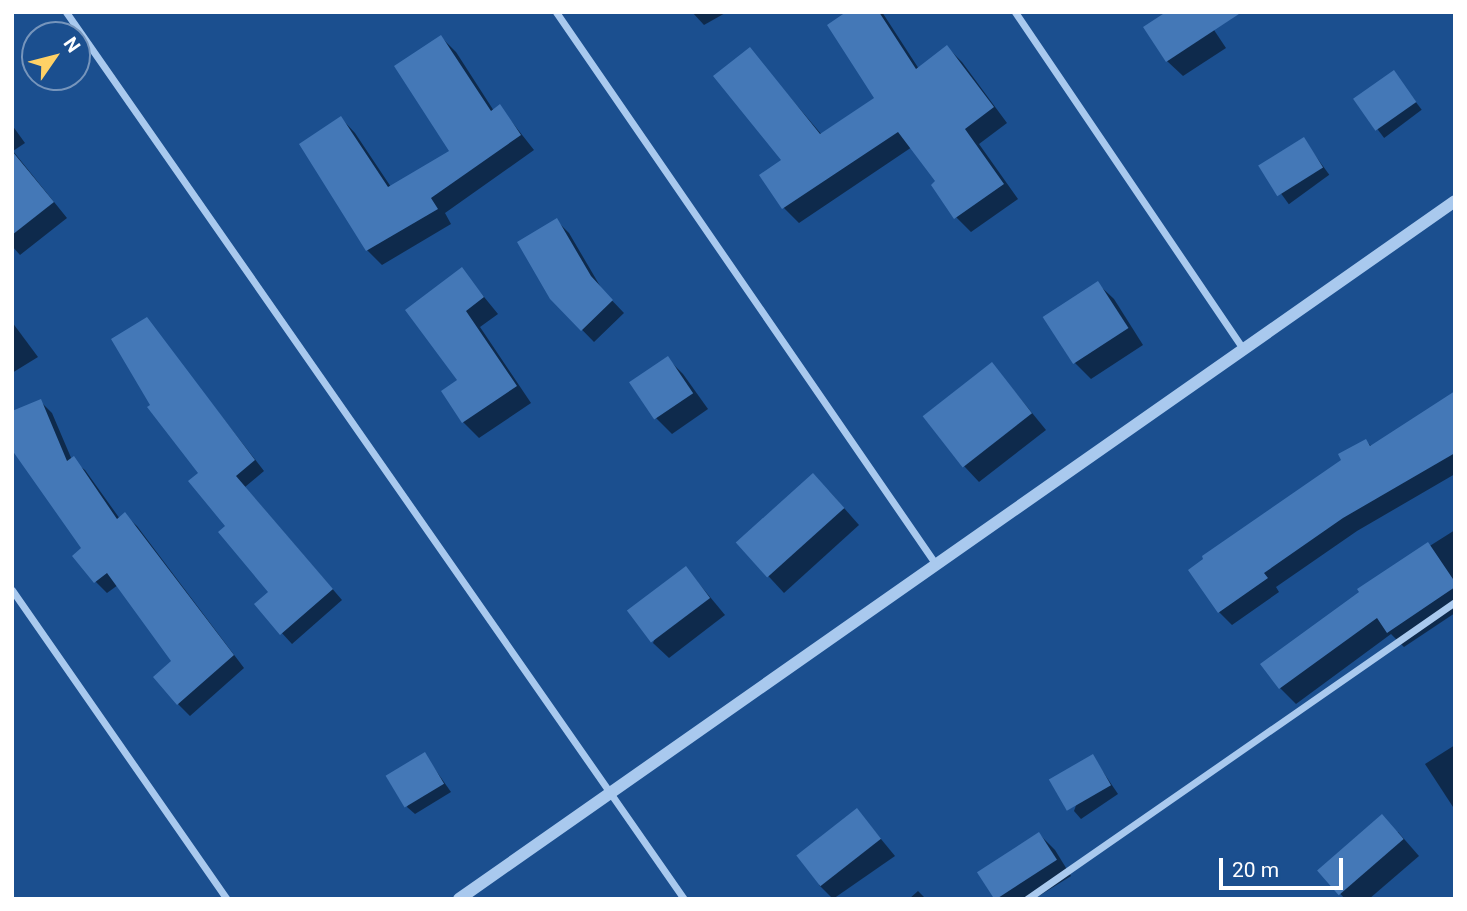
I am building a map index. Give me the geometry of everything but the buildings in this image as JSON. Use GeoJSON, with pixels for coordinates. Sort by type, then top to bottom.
{"type":"FeatureCollection","features":[{"type":"Feature","properties":{"kind":"street"},"geometry":{"type":"LineString","coordinates":[[66,12],[684,899]]}},
{"type":"Feature","properties":{"kind":"street"},"geometry":{"type":"LineString","coordinates":[[556,12],[934,563]]}},
{"type":"Feature","properties":{"kind":"street"},"geometry":{"type":"LineString","coordinates":[[1014,12],[1243,349]]}},
{"type":"Feature","properties":{"kind":"street"},"geometry":{"type":"LineString","coordinates":[[459,899],[934,563],[1455,201]]}},
{"type":"Feature","properties":{"kind":"street"},"geometry":{"type":"LineString","coordinates":[[12,590],[227,899]]}},
{"type":"Feature","properties":{"kind":"street"},"geometry":{"type":"LineString","coordinates":[[1027,899],[1455,602]]}}]}
